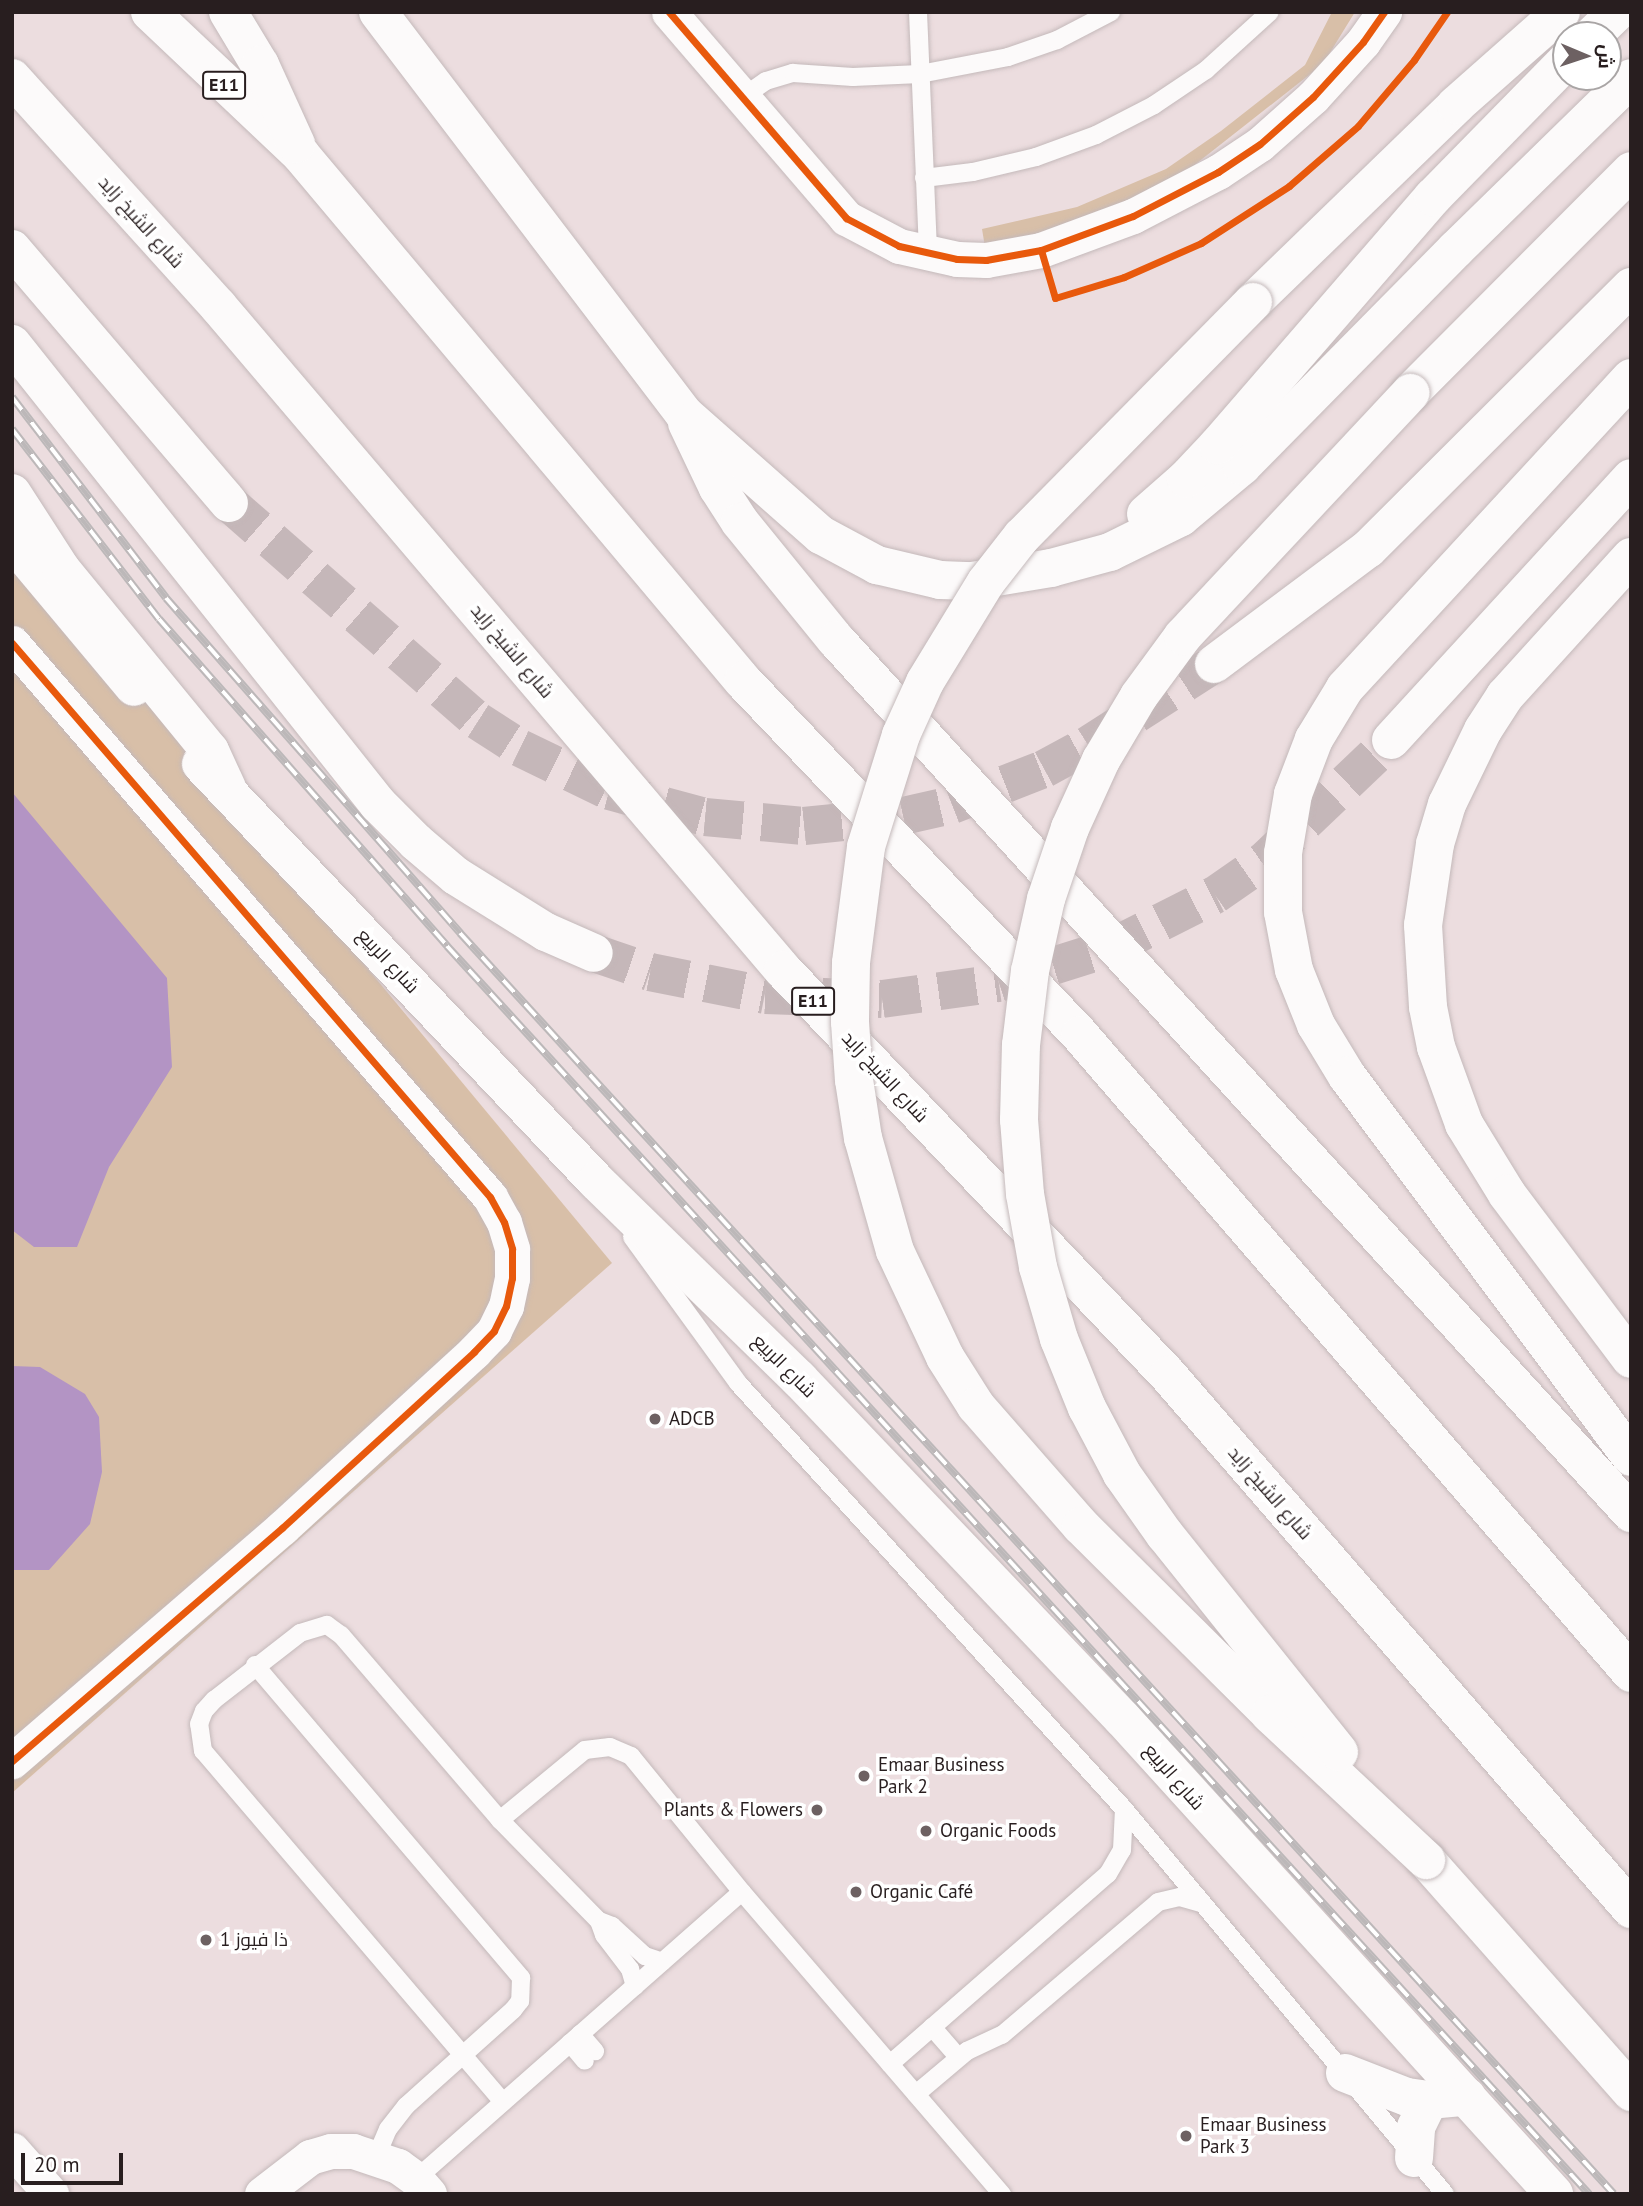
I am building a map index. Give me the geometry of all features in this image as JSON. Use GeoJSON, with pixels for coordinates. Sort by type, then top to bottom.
{"type":"FeatureCollection","features":[{"type":"Feature","properties":{"kind":"main road","name":"E11"},"geometry":{"type":"LineString","coordinates":[[150,12],[301,155],[743,681],[1080,1035],[1631,1674]]}},
{"type":"Feature","properties":{"kind":"main road"},"geometry":{"type":"LineString","coordinates":[[228,12],[260,65],[301,155]]}},
{"type":"Feature","properties":{"kind":"main road"},"geometry":{"type":"LineString","coordinates":[[1426,1860],[1270,1714],[1081,1526],[976,1406],[929,1326],[895,1251],[863,1138],[854,1080],[850,1022],[851,963],[866,847],[901,735],[925,682],[973,601],[1022,536],[1253,302],[1456,106],[1561,12]]}},
{"type":"Feature","properties":{"kind":"main road"},"geometry":{"type":"LineString","coordinates":[[383,20],[684,414],[821,535],[877,565],[908,575],[972,581],[1072,563],[1147,536],[1181,517],[1213,493],[1631,78]]}},
{"type":"Feature","properties":{"kind":"main road"},"geometry":{"type":"LineString","coordinates":[[1072,563],[1150,511],[1186,479],[1433,197],[1552,75]]}},
{"type":"Feature","properties":{"kind":"main road","name":"شارع الشيخ زايد"},"geometry":{"type":"LineString","coordinates":[[12,78],[218,306],[783,970],[1168,1375],[1631,1909]]}},
{"type":"Feature","properties":{"kind":"main road"},"geometry":{"type":"LineString","coordinates":[[1631,171],[1410,393],[1183,636],[1139,696],[1101,760],[1070,828],[1046,899],[1030,971],[1021,1045],[1019,1120],[1027,1206],[1038,1267],[1056,1327],[1087,1408],[1122,1474],[1165,1535],[1426,1860],[1631,2092]]}},
{"type":"Feature","properties":{"kind":"main road"},"geometry":{"type":"LineString","coordinates":[[12,248],[229,503]]}},
{"type":"Feature","properties":{"kind":"main road"},"geometry":{"type":"LineString","coordinates":[[1214,664],[1368,549],[1631,287]]}},
{"type":"Feature","properties":{"kind":"main road"},"geometry":{"type":"LineString","coordinates":[[12,344],[378,804],[416,842],[467,883],[534,925],[594,953]]}},
{"type":"Feature","properties":{"kind":"main road"},"geometry":{"type":"LineString","coordinates":[[1631,378],[1346,688],[1314,739],[1293,794],[1283,864],[1283,912],[1294,970],[1316,1026],[1347,1076],[1631,1457]]}},
{"type":"Feature","properties":{"kind":"main road"},"geometry":{"type":"LineString","coordinates":[[684,414],[706,464],[740,522],[836,640],[1631,1513]]}},
{"type":"Feature","properties":{"kind":"main road"},"geometry":{"type":"LineString","coordinates":[[1391,740],[1631,478]]}},
{"type":"Feature","properties":{"kind":"main road"},"geometry":{"type":"LineString","coordinates":[[12,493],[61,569],[211,751],[227,788]]}},
{"type":"Feature","properties":{"kind":"main road","name":"شارع الربيع"},"geometry":{"type":"LineString","coordinates":[[12,541],[175,736],[596,1181],[799,1379],[1122,1718],[1553,2194]]}},
{"type":"Feature","properties":{"kind":"main road"},"geometry":{"type":"LineString","coordinates":[[1631,556],[1505,696],[1483,730],[1447,804],[1435,844],[1427,884],[1423,938],[1428,1007],[1436,1047],[1464,1124],[1507,1194],[1631,1359]]}},
{"type":"Feature","properties":{"kind":"main road"},"geometry":{"type":"LineString","coordinates":[[1345,2073],[1387,2091],[1429,2100],[1467,2097]]}},
{"type":"Feature","properties":{"kind":"main road"},"geometry":{"type":"LineString","coordinates":[[1414,2158],[1416,2127],[1429,2100]]}},
{"type":"Feature","properties":{"kind":"street"},"geometry":{"type":"LineString","coordinates":[[669,12],[846,218],[899,246],[957,259],[1014,257],[1122,220],[1176,196],[1260,145],[1313,97],[1363,43],[1384,12]]}},
{"type":"Feature","properties":{"kind":"street"},"geometry":{"type":"LineString","coordinates":[[12,643],[490,1197],[504,1222],[512,1249],[512,1278],[506,1306],[494,1331],[474,1352],[282,1528],[12,1761]]}},
{"type":"Feature","properties":{"kind":"street"},"geometry":{"type":"LineString","coordinates":[[12,2150],[51,2194]]}},
{"type":"Feature","properties":{"kind":"street"},"geometry":{"type":"LineString","coordinates":[[262,2194],[310,2157],[342,2151],[376,2157],[398,2166],[422,2186]]}},
{"type":"Feature","properties":{"kind":"lane"},"geometry":{"type":"LineString","coordinates":[[918,12],[928,254]]}},
{"type":"Feature","properties":{"kind":"lane"},"geometry":{"type":"LineString","coordinates":[[743,97],[766,81],[793,73],[853,77],[920,74],[1008,57],[1057,40],[1111,12]]}},
{"type":"Feature","properties":{"kind":"lane"},"geometry":{"type":"LineString","coordinates":[[924,178],[973,172],[1036,157],[1096,135],[1154,105],[1206,70],[1270,12]]}},
{"type":"Feature","properties":{"kind":"lane"},"geometry":{"type":"LineString","coordinates":[[596,1181],[650,1264],[738,1383],[1124,1809],[1445,2194]]}},
{"type":"Feature","properties":{"kind":"lane"},"geometry":{"type":"LineString","coordinates":[[503,2102],[203,1751],[199,1724],[204,1711],[255,1665],[300,1633],[327,1625],[341,1636],[500,1820],[599,1921],[612,1926],[645,1956],[662,1962]]}},
{"type":"Feature","properties":{"kind":"lane"},"geometry":{"type":"LineString","coordinates":[[255,1665],[521,1978],[520,2001],[513,2010],[406,2106],[388,2129],[376,2157]]}},
{"type":"Feature","properties":{"kind":"lane"},"geometry":{"type":"LineString","coordinates":[[500,1820],[585,1750],[597,1746],[621,1749],[640,1765],[742,1892],[1002,2194]]}},
{"type":"Feature","properties":{"kind":"lane"},"geometry":{"type":"LineString","coordinates":[[890,2064],[1108,1874],[1122,1850],[1124,1809]]}},
{"type":"Feature","properties":{"kind":"lane"},"geometry":{"type":"LineString","coordinates":[[422,2186],[503,2102],[742,1892]]}},
{"type":"Feature","properties":{"kind":"lane"},"geometry":{"type":"LineString","coordinates":[[916,2094],[958,2057],[1002,2035],[1158,1902],[1180,1897],[1201,1903]]}},
{"type":"Feature","properties":{"kind":"lane"},"geometry":{"type":"LineString","coordinates":[[599,1921],[604,1935],[630,1969],[635,1986]]}},
{"type":"Feature","properties":{"kind":"lane"},"geometry":{"type":"LineString","coordinates":[[932,2027],[958,2057]]}},
{"type":"Feature","properties":{"kind":"lane"},"geometry":{"type":"LineString","coordinates":[[575,2038],[590,2056]]}},
{"type":"Feature","properties":{"kind":"shaded area"},"geometry":{"type":"Polygon","coordinates":[[[1332,12],[1355,12],[1323,64],[1178,178],[1080,223],[985,247],[982,229],[1077,207],[1166,169],[1221,131],[1305,65],[1332,12]]]}},
{"type":"Feature","properties":{"kind":"shaded area"},"geometry":{"type":"Polygon","coordinates":[[[12,540],[612,1263],[12,1793],[12,540]]]}},
{"type":"Feature","properties":{"kind":"shaded area"},"geometry":{"type":"Polygon","coordinates":[[[12,792],[167,978],[172,1067],[109,1167],[77,1247],[34,1247],[12,1230],[12,792]]]}},
{"type":"Feature","properties":{"kind":"shaded area"},"geometry":{"type":"Polygon","coordinates":[[[12,1366],[40,1367],[85,1394],[99,1417],[102,1472],[90,1524],[49,1570],[12,1570],[12,1366]]]}},
{"type":"Feature","properties":{"kind":"tunnel"},"geometry":{"type":"LineString","coordinates":[[229,503],[478,721],[520,748],[609,791],[705,817],[804,826],[903,816],[952,805],[1044,769],[1088,745],[1214,664]]}},
{"type":"Feature","properties":{"kind":"tunnel"},"geometry":{"type":"LineString","coordinates":[[594,953],[650,972],[765,995],[882,999],[999,983],[1110,948],[1215,895],[1264,861],[1391,740]]}},
{"type":"Feature","properties":{"kind":"railway"},"geometry":{"type":"LineString","coordinates":[[12,397],[166,598],[460,933],[1614,2194]]}},
{"type":"Feature","properties":{"kind":"railway"},"geometry":{"type":"LineString","coordinates":[[12,429],[159,619],[447,946],[1589,2194]]}},
{"type":"Feature","properties":{"kind":"cycle path"},"geometry":{"type":"LineString","coordinates":[[669,12],[846,218],[899,246],[957,259],[986,260],[1041,250],[1133,216],[1218,172],[1260,144],[1313,97],[1363,42],[1384,12]]}},
{"type":"Feature","properties":{"kind":"cycle path"},"geometry":{"type":"LineString","coordinates":[[1041,250],[1055,298],[1124,277],[1201,243],[1289,186],[1358,126],[1414,60],[1447,12]]}},
{"type":"Feature","properties":{"kind":"cycle path"},"geometry":{"type":"LineString","coordinates":[[12,643],[490,1197],[504,1222],[512,1249],[512,1278],[506,1306],[494,1331],[474,1352],[282,1528],[12,1761]]}},
{"type":"Feature","properties":{"kind":"place","name":"ADCB"},"geometry":{"type":"Point","coordinates":[655,1419]}},
{"type":"Feature","properties":{"kind":"place","name":"Emaar Business Park 2"},"geometry":{"type":"Point","coordinates":[864,1776]}},
{"type":"Feature","properties":{"kind":"place","name":"Plants & Flowers"},"geometry":{"type":"Point","coordinates":[817,1810]}},
{"type":"Feature","properties":{"kind":"place","name":"Organic Foods"},"geometry":{"type":"Point","coordinates":[926,1831]}},
{"type":"Feature","properties":{"kind":"place","name":"Organic Café"},"geometry":{"type":"Point","coordinates":[856,1892]}},
{"type":"Feature","properties":{"kind":"place","name":"ذا فيوز 1"},"geometry":{"type":"Point","coordinates":[206,1940]}},
{"type":"Feature","properties":{"kind":"place","name":"Emaar Business Park 3"},"geometry":{"type":"Point","coordinates":[1186,2136]}}]}
